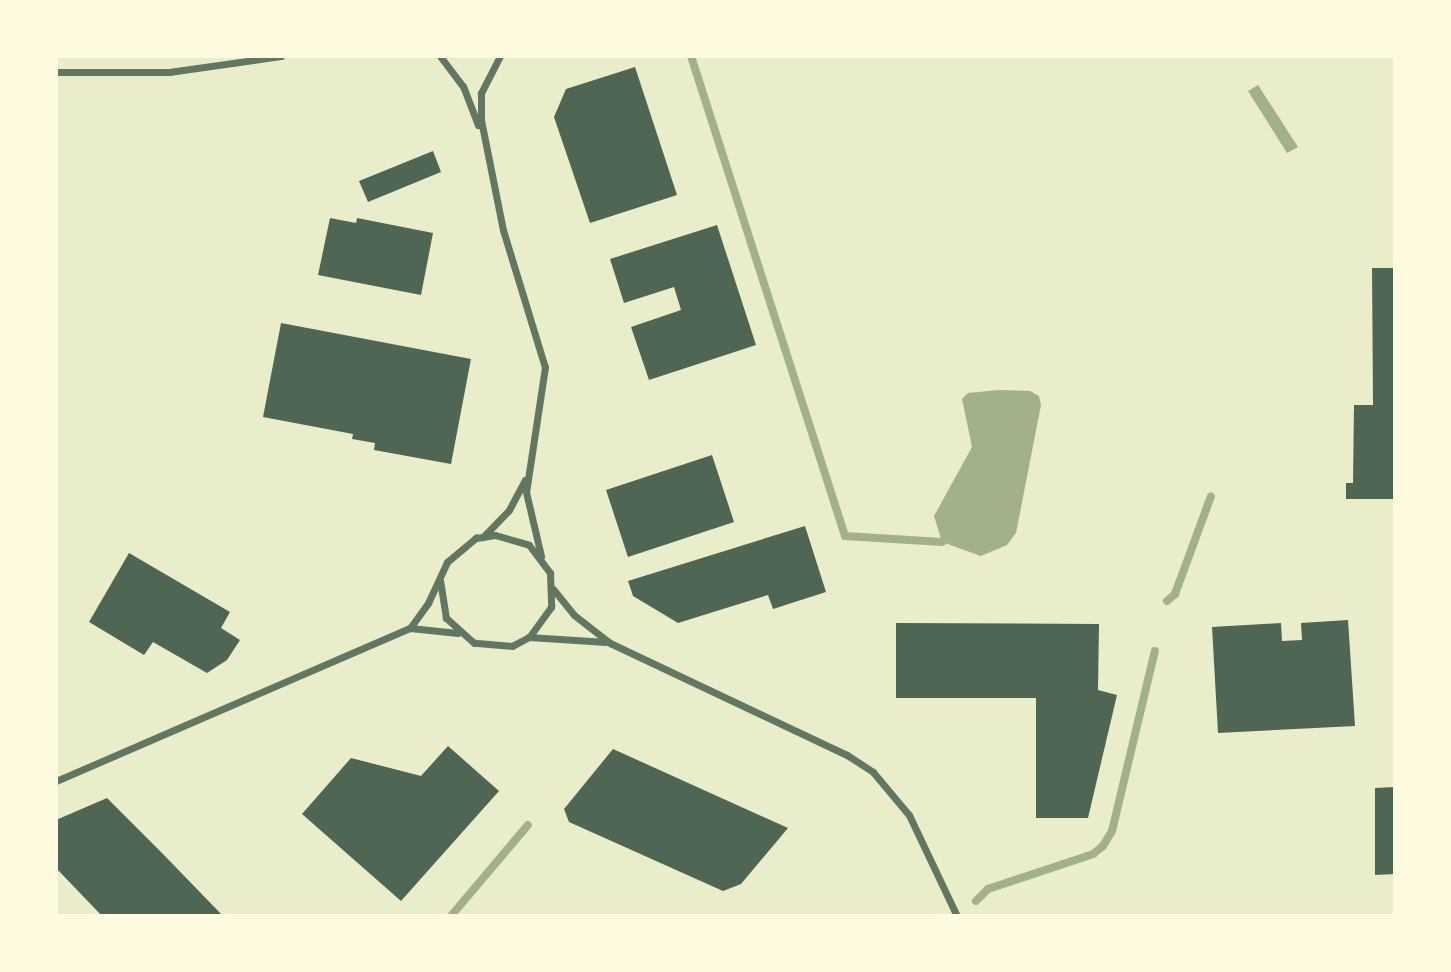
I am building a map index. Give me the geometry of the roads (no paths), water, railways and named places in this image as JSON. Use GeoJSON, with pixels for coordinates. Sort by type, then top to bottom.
{"type":"FeatureCollection","features":[{"type":"Feature","properties":{"kind":"street"},"geometry":{"type":"LineString","coordinates":[[56,72],[169,72],[281,56]]}},
{"type":"Feature","properties":{"kind":"street"},"geometry":{"type":"LineString","coordinates":[[440,56],[463,86],[483,139],[503,230],[545,367],[528,472],[529,515],[553,589],[574,615],[610,643],[847,755],[873,772],[909,815],[957,916]]}},
{"type":"Feature","properties":{"kind":"street"},"geometry":{"type":"LineString","coordinates":[[483,139],[481,93],[500,56]]}},
{"type":"Feature","properties":{"kind":"street"},"geometry":{"type":"LineString","coordinates":[[410,628],[459,548],[482,537],[509,510],[528,472]]}},
{"type":"Feature","properties":{"kind":"street"},"geometry":{"type":"LineString","coordinates":[[482,537],[514,537],[542,557]]}},
{"type":"Feature","properties":{"kind":"street"},"geometry":{"type":"LineString","coordinates":[[440,580],[446,618],[458,633]]}},
{"type":"Feature","properties":{"kind":"street"},"geometry":{"type":"LineString","coordinates":[[529,637],[543,624],[553,589]]}},
{"type":"Feature","properties":{"kind":"street"},"geometry":{"type":"LineString","coordinates":[[56,781],[410,628],[458,633],[493,648],[529,637],[567,636],[610,643]]}},
{"type":"Feature","properties":{"kind":"waterway"},"geometry":{"type":"LineString","coordinates":[[691,56],[845,536],[942,542]]}},
{"type":"Feature","properties":{"kind":"waterway"},"geometry":{"type":"LineString","coordinates":[[1167,601],[1175,594],[1211,496]]}},
{"type":"Feature","properties":{"kind":"waterway"},"geometry":{"type":"LineString","coordinates":[[976,901],[988,889],[1093,854],[1103,846],[1112,831],[1155,651]]}},
{"type":"Feature","properties":{"kind":"waterway"},"geometry":{"type":"LineString","coordinates":[[451,916],[528,825]]}}]}
